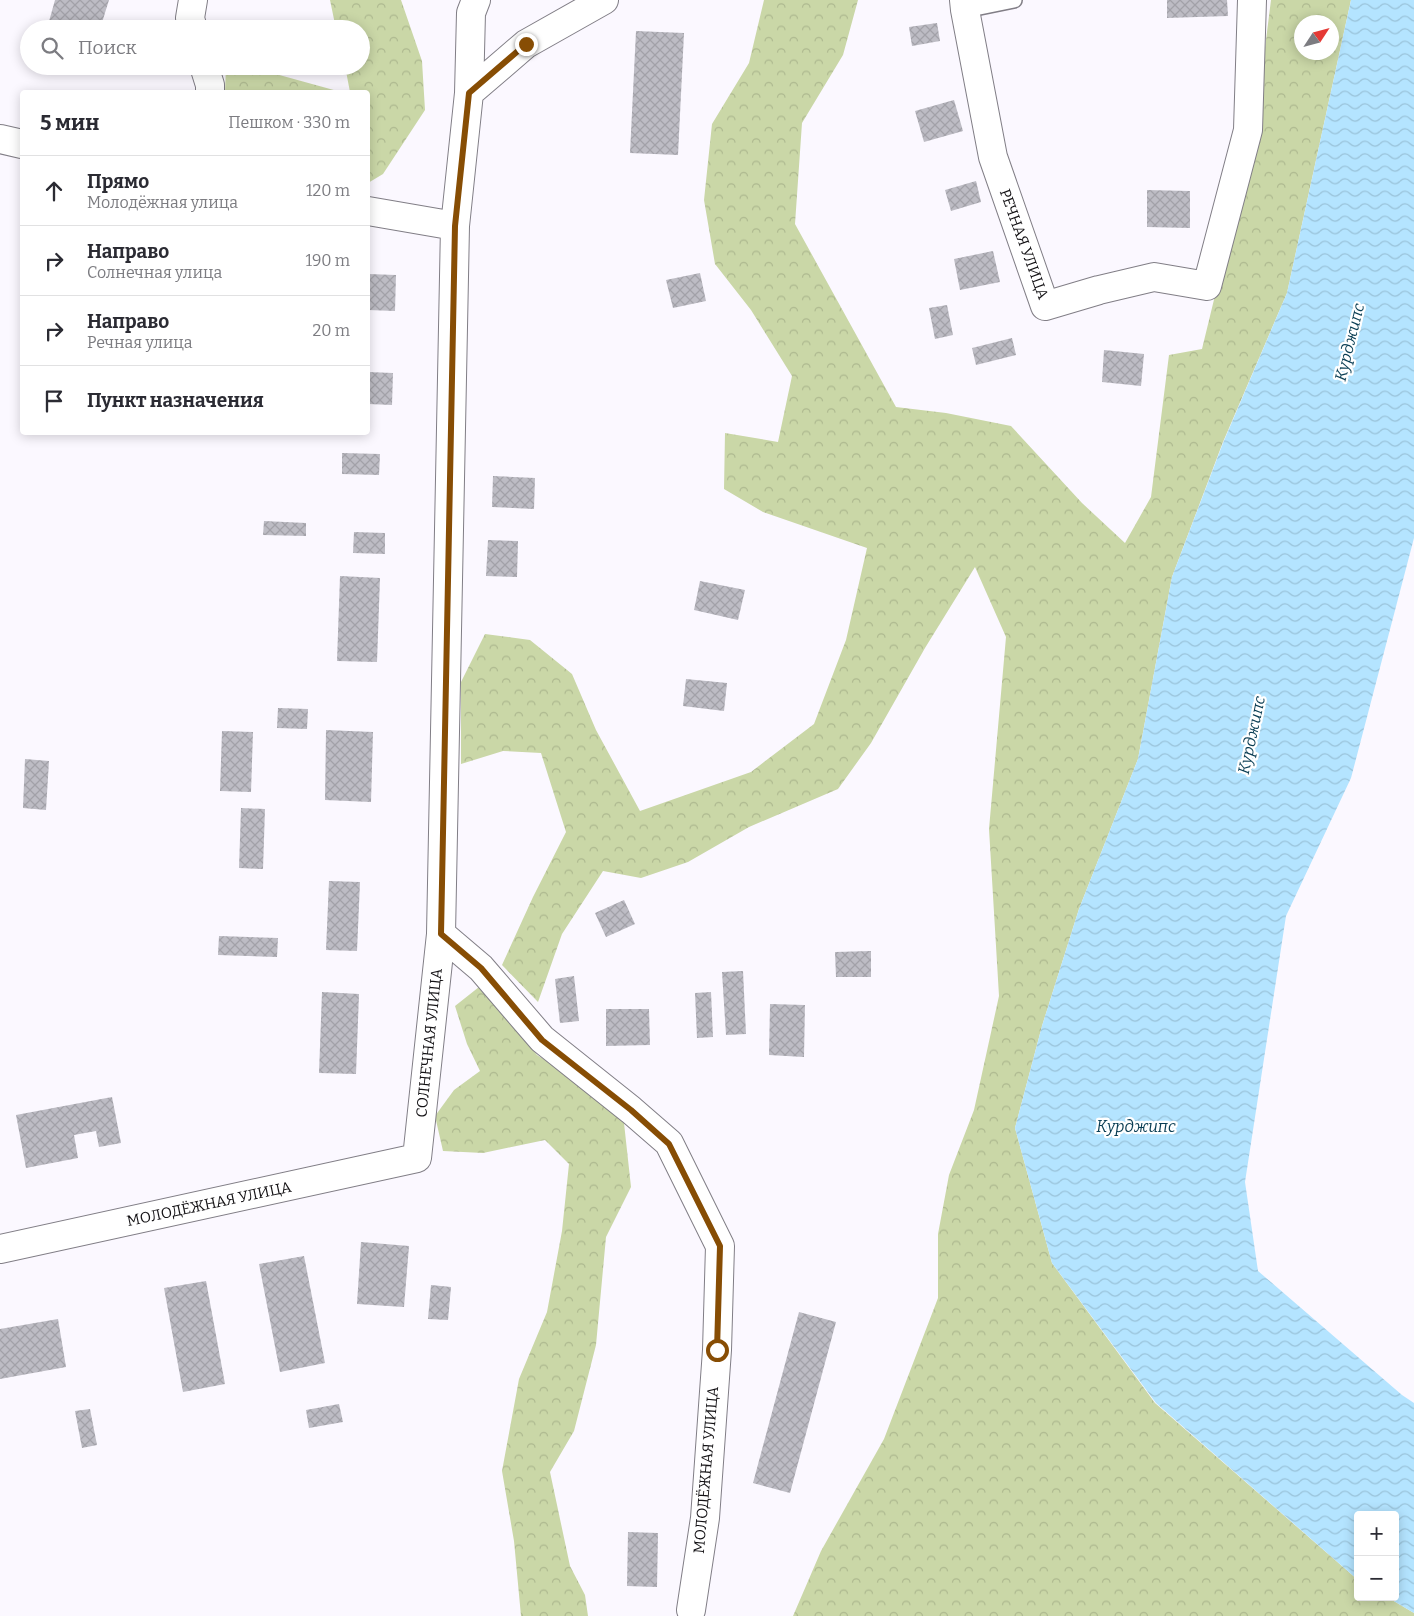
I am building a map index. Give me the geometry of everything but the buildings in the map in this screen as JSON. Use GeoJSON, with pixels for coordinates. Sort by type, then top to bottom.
{"type":"FeatureCollection","features":[{"type":"Feature","properties":{"kind":"street"},"geometry":{"type":"LineString","coordinates":[[191,20],[193,0]]}},
{"type":"Feature","properties":{"kind":"street","name":"СОЛНЕЧНАЯ УЛИЦА"},"geometry":{"type":"LineString","coordinates":[[417,1158],[441,934],[455,226],[469,93],[471,13],[476,0]]}},
{"type":"Feature","properties":{"kind":"street"},"geometry":{"type":"LineString","coordinates":[[469,93],[526,44],[604,0]]}},
{"type":"Feature","properties":{"kind":"street","name":"РЕЧНАЯ УЛИЦА"},"geometry":{"type":"LineString","coordinates":[[965,5],[993,157],[1045,306],[1099,290],[1154,278],[1207,286],[1248,130],[1252,0]]}},
{"type":"Feature","properties":{"kind":"street"},"geometry":{"type":"LineString","coordinates":[[207,75],[210,90]]}},
{"type":"Feature","properties":{"kind":"street"},"geometry":{"type":"LineString","coordinates":[[0,139],[20,144]]}},
{"type":"Feature","properties":{"kind":"street"},"geometry":{"type":"LineString","coordinates":[[370,211],[455,226]]}},
{"type":"Feature","properties":{"kind":"street","name":"МОЛОДЁЖНАЯ УЛИЦА"},"geometry":{"type":"LineString","coordinates":[[441,934],[481,968],[542,1040],[631,1110],[669,1144],[720,1246],[717,1350],[704,1518],[691,1610]]}},
{"type":"Feature","properties":{"kind":"street","name":"МОЛОДЁЖНАЯ УЛИЦА"},"geometry":{"type":"LineString","coordinates":[[0,1249],[417,1158]]}},
{"type":"Feature","properties":{"kind":"lane"},"geometry":{"type":"LineString","coordinates":[[965,5],[1014,0]]}},
{"type":"Feature","properties":{"kind":"green space"},"geometry":{"type":"Polygon","coordinates":[[[330,0],[401,0],[422,61],[425,110],[383,174],[370,182],[370,90],[350,90],[347,75],[370,75],[370,20],[334,20],[330,0]]]}},
{"type":"Feature","properties":{"kind":"green space"},"geometry":{"type":"Polygon","coordinates":[[[764,0],[858,0],[843,55],[802,123],[795,224],[896,407],[946,413],[1011,426],[1082,503],[1125,543],[1151,497],[1169,355],[1202,349],[1254,135],[1271,0],[1351,0],[1339,55],[1339,15],[1294,15],[1294,60],[1338,60],[1287,293],[1223,442],[1172,577],[1138,759],[1079,909],[1042,1026],[1015,1128],[1052,1263],[1155,1403],[1354,1577],[1354,1601],[1394,1601],[1414,1613],[1414,1616],[793,1616],[821,1551],[884,1439],[938,1298],[938,1234],[949,1175],[974,1110],[999,996],[989,829],[1006,637],[975,567],[925,648],[871,743],[838,789],[749,827],[688,862],[641,878],[603,871],[562,934],[538,1002],[502,965],[533,897],[566,832],[541,753],[503,751],[461,764],[461,682],[485,634],[530,640],[572,674],[596,730],[640,811],[751,772],[814,724],[846,640],[867,548],[763,512],[724,489],[725,433],[778,442],[792,376],[751,310],[715,264],[704,200],[712,124],[749,63],[764,0]]]}},
{"type":"Feature","properties":{"kind":"green space"},"geometry":{"type":"Polygon","coordinates":[[[226,75],[280,75],[334,90],[225,90],[226,75]]]}},
{"type":"Feature","properties":{"kind":"green space"},"geometry":{"type":"Polygon","coordinates":[[[479,987],[507,1017],[537,1055],[590,1088],[624,1123],[631,1187],[606,1237],[596,1345],[574,1431],[550,1472],[570,1566],[585,1595],[588,1616],[521,1616],[514,1541],[502,1471],[519,1379],[547,1312],[562,1231],[569,1164],[545,1140],[483,1153],[443,1151],[435,1116],[454,1090],[480,1071],[467,1044],[455,1006],[479,987]]]}},
{"type":"Feature","properties":{"kind":"water","name":"Курджипс"},"geometry":{"type":"Polygon","coordinates":[[[1351,0],[1414,0],[1414,538],[1351,778],[1286,916],[1245,1182],[1258,1271],[1402,1395],[1414,1403],[1414,1613],[1394,1601],[1399,1601],[1399,1511],[1354,1511],[1354,1576],[1156,1403],[1052,1263],[1015,1128],[1042,1026],[1079,909],[1138,759],[1172,577],[1223,443],[1287,293],[1351,0]]]}},
{"type":"Feature","properties":{"kind":"route"},"geometry":{"type":"LineString","coordinates":[[526,44],[469,93],[455,226],[441,934],[481,968],[542,1040],[631,1110],[669,1144],[720,1246],[717,1350]]}}]}
